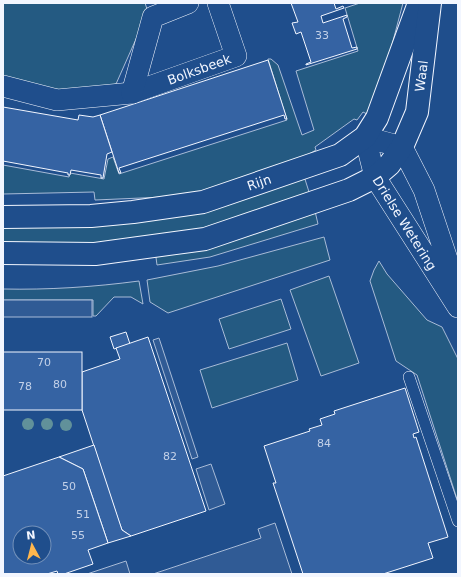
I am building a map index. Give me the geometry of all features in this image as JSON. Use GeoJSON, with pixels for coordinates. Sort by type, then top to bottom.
{"type":"FeatureCollection","features":[{"type":"Feature","properties":{"kind":"main road","name":"Rijn"},"geometry":{"type":"LineString","coordinates":[[3,216],[91,216],[133,212],[202,202],[340,155],[364,137],[377,118],[419,3]]}},
{"type":"Feature","properties":{"kind":"main road","name":"Waal"},"geometry":{"type":"LineString","coordinates":[[402,147],[417,112],[430,3]]}},
{"type":"Feature","properties":{"kind":"main road"},"geometry":{"type":"LineString","coordinates":[[3,253],[95,254],[205,239],[349,190],[375,177],[389,165],[402,147]]}},
{"type":"Feature","properties":{"kind":"street"},"geometry":{"type":"LineString","coordinates":[[132,93],[153,17],[188,3]]}},
{"type":"Feature","properties":{"kind":"street","name":"Bolksbeek"},"geometry":{"type":"LineString","coordinates":[[3,86],[57,100],[132,93],[236,56],[218,3]]}},
{"type":"Feature","properties":{"kind":"street"},"geometry":{"type":"LineString","coordinates":[[364,137],[402,147]]}},
{"type":"Feature","properties":{"kind":"street","name":"Drielse Wetering"},"geometry":{"type":"LineString","coordinates":[[364,137],[375,177],[458,307]]}},
{"type":"Feature","properties":{"kind":"street","name":"Drielse Wetering"},"geometry":{"type":"LineString","coordinates":[[402,147],[424,190],[458,292]]}},
{"type":"Feature","properties":{"kind":"lane"},"geometry":{"type":"LineString","coordinates":[[409,377],[458,521]]}},
{"type":"Feature","properties":{"kind":"shaded area"},"geometry":{"type":"Polygon","coordinates":[[[3,3],[145,3],[148,12],[116,84],[66,96],[3,79],[3,3]]]}},
{"type":"Feature","properties":{"kind":"shaded area"},"geometry":{"type":"Polygon","coordinates":[[[360,3],[403,3],[384,75],[367,114],[363,112],[357,120],[354,119],[315,147],[316,150],[309,154],[309,158],[187,196],[95,200],[94,192],[3,194],[3,165],[69,177],[70,173],[104,179],[108,159],[113,157],[119,174],[287,120],[268,59],[271,59],[278,65],[302,135],[314,130],[296,71],[358,51],[345,8],[360,3]]]}},
{"type":"Feature","properties":{"kind":"shaded area"},"geometry":{"type":"Polygon","coordinates":[[[303,173],[310,195],[200,229],[118,243],[3,246],[3,221],[59,223],[303,173]]]}},
{"type":"Feature","properties":{"kind":"shaded area"},"geometry":{"type":"Polygon","coordinates":[[[314,207],[318,224],[210,257],[157,265],[155,250],[314,207]]]}},
{"type":"Feature","properties":{"kind":"shaded area"},"geometry":{"type":"Polygon","coordinates":[[[324,237],[330,260],[168,313],[150,302],[147,280],[218,266],[324,237]]]}},
{"type":"Feature","properties":{"kind":"shaded area"},"geometry":{"type":"Polygon","coordinates":[[[379,261],[387,274],[427,320],[442,327],[458,359],[458,502],[417,375],[396,361],[370,281],[379,261]]]}},
{"type":"Feature","properties":{"kind":"shaded area"},"geometry":{"type":"Polygon","coordinates":[[[329,276],[359,363],[321,376],[290,290],[329,276]]]}},
{"type":"Feature","properties":{"kind":"shaded area"},"geometry":{"type":"Polygon","coordinates":[[[139,281],[143,304],[131,297],[114,297],[96,316],[93,316],[93,300],[3,300],[3,289],[71,288],[139,281]]]}},
{"type":"Feature","properties":{"kind":"shaded area"},"geometry":{"type":"Polygon","coordinates":[[[281,299],[291,329],[229,349],[219,319],[281,299]]]}},
{"type":"Feature","properties":{"kind":"shaded area"},"geometry":{"type":"Polygon","coordinates":[[[3,300],[92,300],[92,317],[3,317],[3,300]]]}},
{"type":"Feature","properties":{"kind":"shaded area"},"geometry":{"type":"Polygon","coordinates":[[[159,338],[198,457],[192,459],[153,340],[159,338]]]}},
{"type":"Feature","properties":{"kind":"shaded area"},"geometry":{"type":"Polygon","coordinates":[[[287,343],[298,380],[212,408],[200,370],[287,343]]]}},
{"type":"Feature","properties":{"kind":"shaded area"},"geometry":{"type":"Polygon","coordinates":[[[211,464],[225,504],[209,510],[196,469],[211,464]]]}},
{"type":"Feature","properties":{"kind":"shaded area"},"geometry":{"type":"Polygon","coordinates":[[[275,523],[292,574],[153,574],[261,538],[258,529],[275,523]]]}},
{"type":"Feature","properties":{"kind":"shaded area"},"geometry":{"type":"Polygon","coordinates":[[[126,561],[130,574],[87,574],[126,561]]]}},
{"type":"Feature","properties":{"kind":"building"},"geometry":{"type":"Polygon","coordinates":[[[291,3],[334,3],[336,9],[343,6],[344,8],[321,16],[323,23],[347,15],[347,17],[343,19],[352,48],[357,47],[357,49],[306,65],[311,62],[301,32],[296,34],[292,23],[298,22],[291,3]]]}},
{"type":"Feature","properties":{"kind":"building"},"geometry":{"type":"Polygon","coordinates":[[[268,60],[287,119],[285,119],[284,115],[119,168],[121,173],[119,173],[100,115],[268,60]]]}},
{"type":"Feature","properties":{"kind":"building"},"geometry":{"type":"Polygon","coordinates":[[[3,107],[78,120],[79,115],[93,117],[100,115],[112,152],[107,154],[103,178],[101,178],[101,175],[71,170],[70,175],[68,175],[68,173],[3,161],[3,107]]]}},
{"type":"Feature","properties":{"kind":"building"},"geometry":{"type":"Polygon","coordinates":[[[126,332],[130,344],[114,349],[110,337],[126,332]]]}},
{"type":"Feature","properties":{"kind":"building"},"geometry":{"type":"Polygon","coordinates":[[[148,337],[206,511],[131,536],[122,530],[82,410],[82,372],[120,359],[116,348],[148,337]]]}},
{"type":"Feature","properties":{"kind":"building"},"geometry":{"type":"Polygon","coordinates":[[[3,352],[82,352],[82,410],[3,410],[3,352]]]}},
{"type":"Feature","properties":{"kind":"building"},"geometry":{"type":"Polygon","coordinates":[[[405,388],[419,432],[413,434],[414,438],[416,437],[448,537],[428,543],[433,558],[383,574],[303,574],[273,483],[276,483],[264,446],[310,431],[309,429],[322,425],[320,419],[335,414],[334,411],[405,388]]]}},
{"type":"Feature","properties":{"kind":"building"},"geometry":{"type":"Polygon","coordinates":[[[94,445],[122,530],[131,536],[108,543],[83,469],[59,457],[94,445]]]}},
{"type":"Feature","properties":{"kind":"building"},"geometry":{"type":"Polygon","coordinates":[[[59,457],[83,469],[108,543],[88,550],[93,564],[64,574],[58,574],[57,571],[47,574],[3,574],[3,476],[59,457]]]}}]}
